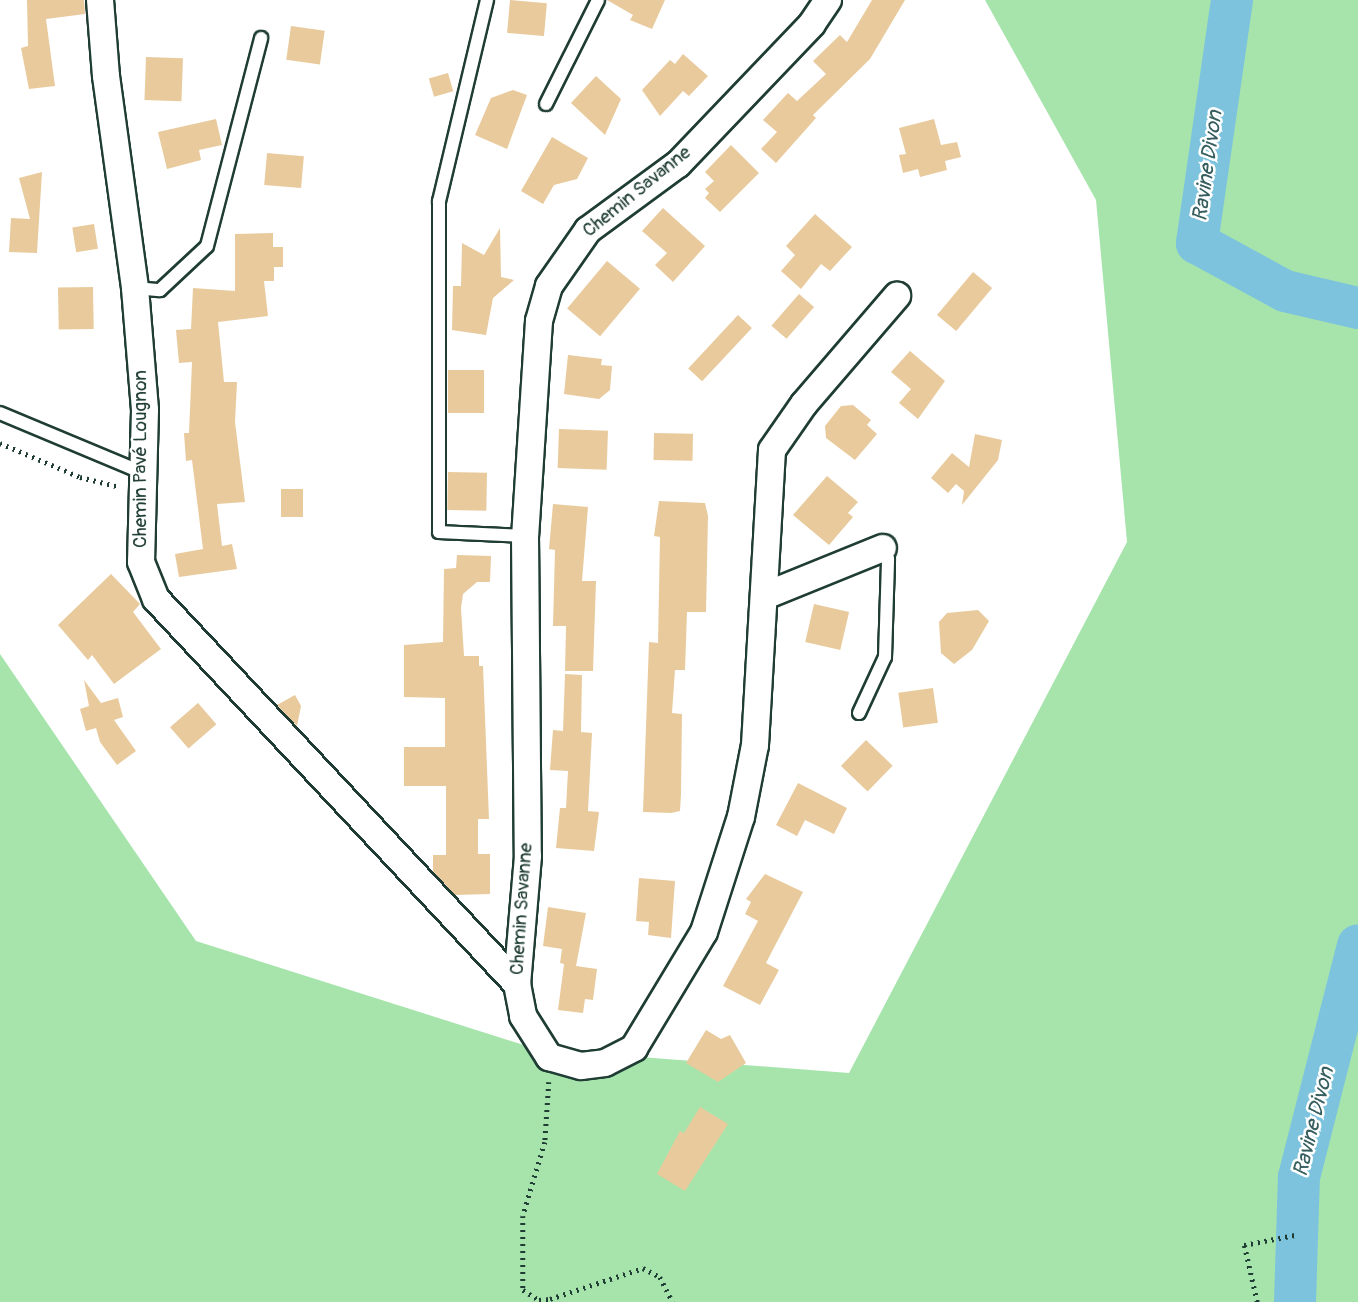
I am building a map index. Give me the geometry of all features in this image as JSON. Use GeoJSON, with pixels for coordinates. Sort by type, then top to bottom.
{"type":"FeatureCollection","features":[{"type":"Feature","properties":{"kind":"street","name":"Chemin Pavé Lougnon"},"geometry":{"type":"LineString","coordinates":[[100,0],[106,76],[135,288],[145,410],[141,472],[141,562],[156,599],[517,984]]}},
{"type":"Feature","properties":{"kind":"street","name":"Chemin Savanne"},"geometry":{"type":"LineString","coordinates":[[552,1058],[523,1016],[517,984],[528,856],[525,536],[539,321],[549,286],[588,230],[678,164],[812,24],[828,0]]}},
{"type":"Feature","properties":{"kind":"street"},"geometry":{"type":"LineString","coordinates":[[552,1058],[581,1066],[605,1063],[634,1048],[704,932],[741,817],[755,745],[766,595],[772,450],[796,415],[897,296]]}},
{"type":"Feature","properties":{"kind":"street"},"geometry":{"type":"LineString","coordinates":[[766,595],[883,548]]}},
{"type":"Feature","properties":{"kind":"lane"},"geometry":{"type":"LineString","coordinates":[[486,0],[439,201],[439,532],[525,536]]}},
{"type":"Feature","properties":{"kind":"lane"},"geometry":{"type":"LineString","coordinates":[[546,104],[598,0]]}},
{"type":"Feature","properties":{"kind":"lane"},"geometry":{"type":"LineString","coordinates":[[135,288],[160,290],[206,246],[261,38]]}},
{"type":"Feature","properties":{"kind":"lane"},"geometry":{"type":"LineString","coordinates":[[0,414],[141,472]]}},
{"type":"Feature","properties":{"kind":"lane"},"geometry":{"type":"LineString","coordinates":[[859,713],[885,657],[888,559],[883,548]]}},
{"type":"Feature","properties":{"kind":"path"},"geometry":{"type":"LineString","coordinates":[[0,443],[80,477],[127,489],[142,499]]}},
{"type":"Feature","properties":{"kind":"path"},"geometry":{"type":"LineString","coordinates":[[552,1058],[545,1142],[523,1216],[523,1290],[530,1297],[550,1299],[643,1268],[660,1278],[673,1302]]}},
{"type":"Feature","properties":{"kind":"path"},"geometry":{"type":"LineString","coordinates":[[1257,1302],[1244,1244],[1295,1235]]}},
{"type":"Feature","properties":{"kind":"green space"},"geometry":{"type":"Polygon","coordinates":[[[985,0],[1358,0],[1358,1302],[0,1302],[0,654],[196,941],[536,1049],[849,1073],[1127,542],[1096,200],[985,0]]]}},
{"type":"Feature","properties":{"kind":"building"},"geometry":{"type":"Polygon","coordinates":[[[27,0],[84,0],[85,14],[46,19],[55,86],[29,89],[21,48],[28,46],[27,0]]]}},
{"type":"Feature","properties":{"kind":"building"},"geometry":{"type":"Polygon","coordinates":[[[510,0],[547,3],[544,36],[507,33],[510,0]]]}},
{"type":"Feature","properties":{"kind":"building"},"geometry":{"type":"Polygon","coordinates":[[[607,0],[665,0],[652,29],[630,20],[633,15],[607,0]]]}},
{"type":"Feature","properties":{"kind":"building"},"geometry":{"type":"Polygon","coordinates":[[[872,0],[905,0],[870,59],[813,115],[816,118],[776,163],[761,149],[777,132],[763,120],[788,93],[797,101],[826,74],[813,61],[840,35],[847,42],[872,0]]]}},
{"type":"Feature","properties":{"kind":"building"},"geometry":{"type":"Polygon","coordinates":[[[291,26],[325,31],[320,64],[286,60],[291,26]]]}},
{"type":"Feature","properties":{"kind":"building"},"geometry":{"type":"Polygon","coordinates":[[[683,54],[708,76],[689,96],[683,91],[660,116],[642,90],[670,60],[675,64],[683,54]]]}},
{"type":"Feature","properties":{"kind":"building"},"geometry":{"type":"Polygon","coordinates":[[[146,57],[183,58],[181,101],[144,100],[146,57]]]}},
{"type":"Feature","properties":{"kind":"building"},"geometry":{"type":"Polygon","coordinates":[[[448,73],[453,91],[434,97],[429,79],[448,73]]]}},
{"type":"Feature","properties":{"kind":"building"},"geometry":{"type":"Polygon","coordinates":[[[596,76],[621,99],[605,135],[571,103],[596,76]]]}},
{"type":"Feature","properties":{"kind":"building"},"geometry":{"type":"Polygon","coordinates":[[[513,90],[527,95],[507,149],[475,135],[491,98],[513,90]]]}},
{"type":"Feature","properties":{"kind":"building"},"geometry":{"type":"Polygon","coordinates":[[[216,119],[222,145],[199,150],[201,160],[167,169],[158,132],[216,119]]]}},
{"type":"Feature","properties":{"kind":"building"},"geometry":{"type":"Polygon","coordinates":[[[934,119],[941,145],[957,142],[961,157],[945,161],[947,170],[920,177],[918,169],[903,173],[899,155],[906,154],[899,128],[934,119]]]}},
{"type":"Feature","properties":{"kind":"building"},"geometry":{"type":"Polygon","coordinates":[[[552,137],[588,158],[577,179],[554,185],[543,204],[521,191],[552,137]]]}},
{"type":"Feature","properties":{"kind":"building"},"geometry":{"type":"Polygon","coordinates":[[[731,145],[759,173],[720,212],[705,198],[709,193],[705,189],[714,181],[705,172],[731,145]]]}},
{"type":"Feature","properties":{"kind":"building"},"geometry":{"type":"Polygon","coordinates":[[[267,153],[304,156],[301,188],[264,185],[267,153]]]}},
{"type":"Feature","properties":{"kind":"building"},"geometry":{"type":"Polygon","coordinates":[[[42,172],[37,253],[9,252],[11,218],[30,219],[19,178],[42,172]]]}},
{"type":"Feature","properties":{"kind":"building"},"geometry":{"type":"Polygon","coordinates":[[[663,208],[705,246],[673,282],[655,265],[667,253],[642,231],[663,208]]]}},
{"type":"Feature","properties":{"kind":"building"},"geometry":{"type":"Polygon","coordinates":[[[815,214],[852,247],[830,271],[821,264],[801,289],[781,271],[795,255],[786,246],[815,214]]]}},
{"type":"Feature","properties":{"kind":"building"},"geometry":{"type":"Polygon","coordinates":[[[94,224],[98,249],[76,252],[72,227],[94,224]]]}},
{"type":"Feature","properties":{"kind":"building"},"geometry":{"type":"Polygon","coordinates":[[[500,228],[501,277],[514,280],[493,298],[486,335],[452,330],[453,286],[461,286],[462,243],[484,255],[500,228]]]}},
{"type":"Feature","properties":{"kind":"building"},"geometry":{"type":"Polygon","coordinates":[[[273,233],[273,247],[283,247],[283,267],[274,267],[274,281],[264,281],[268,316],[218,322],[224,382],[237,382],[235,422],[245,502],[217,504],[222,546],[232,544],[237,569],[179,577],[175,554],[203,549],[192,460],[186,461],[184,433],[189,433],[192,362],[179,363],[176,330],[191,329],[193,288],[235,291],[235,234],[273,233]]]}},
{"type":"Feature","properties":{"kind":"building"},"geometry":{"type":"Polygon","coordinates":[[[607,261],[640,289],[600,336],[567,308],[607,261]]]}},
{"type":"Feature","properties":{"kind":"building"},"geometry":{"type":"Polygon","coordinates":[[[973,272],[992,288],[956,331],[937,315],[973,272]]]}},
{"type":"Feature","properties":{"kind":"building"},"geometry":{"type":"Polygon","coordinates":[[[93,287],[94,329],[59,330],[58,288],[93,287]]]}},
{"type":"Feature","properties":{"kind":"building"},"geometry":{"type":"Polygon","coordinates":[[[799,294],[814,307],[787,339],[771,326],[799,294]]]}},
{"type":"Feature","properties":{"kind":"building"},"geometry":{"type":"Polygon","coordinates":[[[738,315],[752,328],[702,381],[688,368],[738,315]]]}},
{"type":"Feature","properties":{"kind":"building"},"geometry":{"type":"Polygon","coordinates":[[[910,351],[945,381],[918,419],[899,403],[911,389],[891,372],[910,351]]]}},
{"type":"Feature","properties":{"kind":"building"},"geometry":{"type":"Polygon","coordinates":[[[568,355],[602,359],[601,365],[612,366],[610,390],[599,399],[564,394],[568,355]]]}},
{"type":"Feature","properties":{"kind":"building"},"geometry":{"type":"Polygon","coordinates":[[[448,370],[484,370],[484,413],[448,413],[448,370]]]}},
{"type":"Feature","properties":{"kind":"building"},"geometry":{"type":"Polygon","coordinates":[[[853,405],[871,420],[867,425],[877,434],[855,460],[826,438],[825,426],[841,406],[853,405]]]}},
{"type":"Feature","properties":{"kind":"building"},"geometry":{"type":"Polygon","coordinates":[[[559,429],[608,431],[607,470],[558,468],[559,429]]]}},
{"type":"Feature","properties":{"kind":"building"},"geometry":{"type":"Polygon","coordinates":[[[654,433],[693,434],[693,461],[654,460],[654,433]]]}},
{"type":"Feature","properties":{"kind":"building"},"geometry":{"type":"Polygon","coordinates":[[[975,434],[1002,440],[998,460],[962,505],[964,491],[956,484],[948,493],[931,478],[952,453],[969,467],[975,434]]]}},
{"type":"Feature","properties":{"kind":"building"},"geometry":{"type":"Polygon","coordinates":[[[448,472],[487,473],[486,511],[447,510],[448,472]]]}},
{"type":"Feature","properties":{"kind":"building"},"geometry":{"type":"Polygon","coordinates":[[[827,476],[858,502],[848,513],[853,517],[829,545],[793,515],[827,476]]]}},
{"type":"Feature","properties":{"kind":"building"},"geometry":{"type":"Polygon","coordinates":[[[281,489],[303,489],[303,517],[281,517],[281,489]]]}},
{"type":"Feature","properties":{"kind":"building"},"geometry":{"type":"Polygon","coordinates":[[[659,501],[705,503],[708,516],[706,612],[687,612],[685,670],[675,670],[672,713],[682,714],[681,794],[680,811],[671,813],[643,812],[649,642],[658,643],[660,537],[654,536],[659,501]]]}},
{"type":"Feature","properties":{"kind":"building"},"geometry":{"type":"Polygon","coordinates":[[[553,504],[588,507],[582,581],[596,581],[593,671],[565,671],[566,626],[553,626],[555,550],[549,549],[553,504]]]}},
{"type":"Feature","properties":{"kind":"building"},"geometry":{"type":"Polygon","coordinates":[[[457,555],[491,556],[490,582],[477,582],[463,594],[461,608],[464,656],[479,656],[479,666],[483,666],[489,819],[478,819],[478,854],[490,854],[490,894],[455,895],[433,871],[433,855],[446,855],[446,786],[404,786],[404,747],[445,747],[445,698],[404,697],[404,645],[443,642],[444,569],[456,568],[457,555]]]}},
{"type":"Feature","properties":{"kind":"building"},"geometry":{"type":"Polygon","coordinates":[[[111,574],[140,604],[133,612],[161,649],[114,684],[92,655],[88,660],[58,625],[111,574]]]}},
{"type":"Feature","properties":{"kind":"building"},"geometry":{"type":"Polygon","coordinates":[[[814,604],[849,612],[840,650],[805,642],[814,604]]]}},
{"type":"Feature","properties":{"kind":"building"},"geometry":{"type":"Polygon","coordinates":[[[978,610],[989,621],[972,650],[954,664],[941,653],[939,622],[947,613],[978,610]]]}},
{"type":"Feature","properties":{"kind":"building"},"geometry":{"type":"Polygon","coordinates":[[[565,674],[582,675],[581,732],[592,733],[588,811],[599,812],[594,851],[556,848],[560,808],[566,808],[568,771],[550,770],[553,730],[563,731],[565,674]]]}},
{"type":"Feature","properties":{"kind":"building"},"geometry":{"type":"Polygon","coordinates":[[[84,680],[101,703],[118,698],[123,717],[114,720],[136,751],[117,765],[100,742],[96,728],[86,731],[80,709],[89,706],[84,680]]]}},
{"type":"Feature","properties":{"kind":"building"},"geometry":{"type":"Polygon","coordinates":[[[933,688],[938,723],[903,728],[898,693],[933,688]]]}},
{"type":"Feature","properties":{"kind":"building"},"geometry":{"type":"Polygon","coordinates":[[[295,695],[301,706],[297,726],[277,705],[295,695]]]}},
{"type":"Feature","properties":{"kind":"building"},"geometry":{"type":"Polygon","coordinates":[[[198,703],[216,724],[188,748],[170,727],[198,703]]]}},
{"type":"Feature","properties":{"kind":"building"},"geometry":{"type":"Polygon","coordinates":[[[866,740],[893,766],[868,792],[841,766],[866,740]]]}},
{"type":"Feature","properties":{"kind":"building"},"geometry":{"type":"Polygon","coordinates":[[[798,783],[847,808],[834,834],[805,820],[797,836],[776,825],[798,783]]]}},
{"type":"Feature","properties":{"kind":"building"},"geometry":{"type":"Polygon","coordinates":[[[765,874],[803,892],[766,963],[779,970],[760,1005],[723,986],[758,921],[745,914],[751,902],[746,899],[765,874]]]}},
{"type":"Feature","properties":{"kind":"building"},"geometry":{"type":"Polygon","coordinates":[[[639,878],[675,881],[671,938],[648,935],[649,922],[636,921],[639,878]]]}},
{"type":"Feature","properties":{"kind":"building"},"geometry":{"type":"Polygon","coordinates":[[[548,907],[586,913],[576,966],[597,969],[593,1000],[585,999],[583,1013],[558,1010],[564,964],[560,963],[562,949],[543,946],[548,907]]]}},
{"type":"Feature","properties":{"kind":"building"},"geometry":{"type":"Polygon","coordinates":[[[706,1030],[721,1039],[730,1035],[746,1063],[718,1082],[686,1063],[706,1030]]]}},
{"type":"Feature","properties":{"kind":"building"},"geometry":{"type":"Polygon","coordinates":[[[700,1107],[728,1124],[685,1191],[657,1174],[680,1131],[684,1133],[700,1107]]]}},
{"type":"Feature","properties":{"kind":"waterway","name":"Ravine Divon"},"geometry":{"type":"LineString","coordinates":[[1232,0],[1197,243],[1285,291],[1358,308]]}},
{"type":"Feature","properties":{"kind":"waterway","name":"Ravine Divon"},"geometry":{"type":"LineString","coordinates":[[1295,1302],[1299,1177],[1358,945]]}}]}
